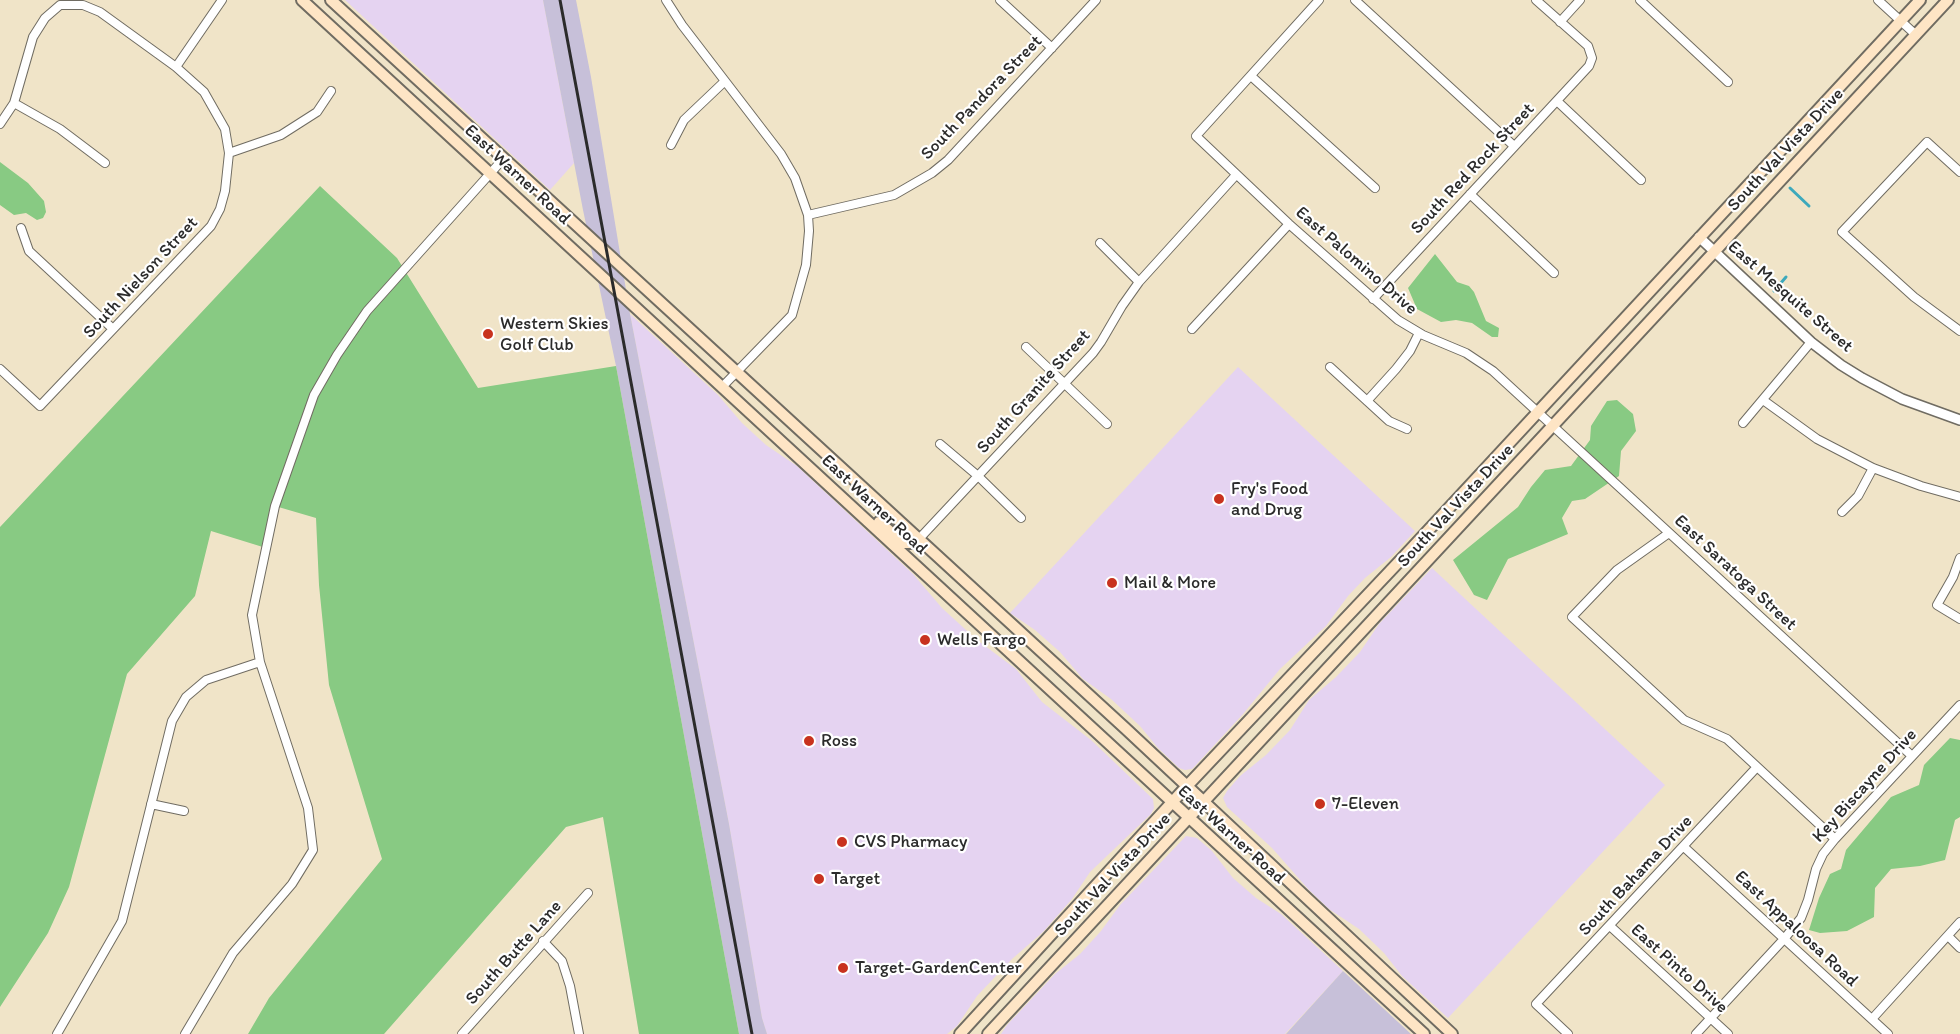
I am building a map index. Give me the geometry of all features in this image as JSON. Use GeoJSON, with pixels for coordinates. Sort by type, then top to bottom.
{"type":"FeatureCollection","features":[{"type":"Feature","properties":{"kind":"main road","name":"East Warner Road"},"geometry":{"type":"LineString","coordinates":[[302,0],[1424,1034]]}},
{"type":"Feature","properties":{"kind":"main road","name":"East Warner Road"},"geometry":{"type":"LineString","coordinates":[[331,0],[1187,786],[1452,1034]]}},
{"type":"Feature","properties":{"kind":"main road","name":"South Val Vista Drive"},"geometry":{"type":"LineString","coordinates":[[960,1034],[1187,786],[1920,0]]}},
{"type":"Feature","properties":{"kind":"main road","name":"South Val Vista Drive"},"geometry":{"type":"LineString","coordinates":[[989,1032],[1948,0]]}},
{"type":"Feature","properties":{"kind":"main road"},"geometry":{"type":"LineString","coordinates":[[789,448],[802,434]]}},
{"type":"Feature","properties":{"kind":"main road"},"geometry":{"type":"LineString","coordinates":[[849,503],[878,521],[904,543],[908,544],[918,540]]}},
{"type":"Feature","properties":{"kind":"main road"},"geometry":{"type":"LineString","coordinates":[[1345,619],[1360,634]]}},
{"type":"Feature","properties":{"kind":"main road"},"geometry":{"type":"LineString","coordinates":[[1000,644],[1014,627]]}},
{"type":"Feature","properties":{"kind":"main road"},"geometry":{"type":"LineString","coordinates":[[1326,944],[1340,929]]}},
{"type":"Feature","properties":{"kind":"main road"},"geometry":{"type":"LineString","coordinates":[[1414,1026],[1428,1012]]}},
{"type":"Feature","properties":{"kind":"main road"},"geometry":{"type":"LineString","coordinates":[[976,1017],[989,1032]]}},
{"type":"Feature","properties":{"kind":"street"},"geometry":{"type":"LineString","coordinates":[[176,67],[222,0]]}},
{"type":"Feature","properties":{"kind":"street"},"geometry":{"type":"LineString","coordinates":[[666,0],[682,25],[781,154],[795,178],[808,215],[806,265],[792,315],[722,387]]}},
{"type":"Feature","properties":{"kind":"street"},"geometry":{"type":"LineString","coordinates":[[1000,0],[1052,48]]}},
{"type":"Feature","properties":{"kind":"street","name":"South Pandora Street"},"geometry":{"type":"LineString","coordinates":[[808,215],[894,195],[932,173],[948,160],[1096,0]]}},
{"type":"Feature","properties":{"kind":"street"},"geometry":{"type":"LineString","coordinates":[[1319,0],[1251,76],[1375,188]]}},
{"type":"Feature","properties":{"kind":"street"},"geometry":{"type":"LineString","coordinates":[[1355,0],[1514,146]]}},
{"type":"Feature","properties":{"kind":"street"},"geometry":{"type":"LineString","coordinates":[[1536,0],[1560,22],[1580,0]]}},
{"type":"Feature","properties":{"kind":"street"},"geometry":{"type":"LineString","coordinates":[[1640,0],[1728,82]]}},
{"type":"Feature","properties":{"kind":"street"},"geometry":{"type":"LineString","coordinates":[[1878,0],[1916,35]]}},
{"type":"Feature","properties":{"kind":"street"},"geometry":{"type":"LineString","coordinates":[[0,124],[14,103],[33,37],[45,18],[60,5],[83,2]]}},
{"type":"Feature","properties":{"kind":"street","name":"South Nielson Street"},"geometry":{"type":"LineString","coordinates":[[0,369],[40,406],[211,226],[220,209],[225,191],[229,153],[225,129],[204,92],[176,67],[83,2]]}},
{"type":"Feature","properties":{"kind":"street","name":"South Red Rock Street"},"geometry":{"type":"LineString","coordinates":[[1373,299],[1589,66],[1592,58],[1588,46],[1560,22]]}},
{"type":"Feature","properties":{"kind":"street","name":"East Palomino Drive"},"geometry":{"type":"LineString","coordinates":[[1251,76],[1196,136],[1289,224],[1398,321],[1419,333],[1466,352],[1493,371],[1538,412]]}},
{"type":"Feature","properties":{"kind":"street"},"geometry":{"type":"LineString","coordinates":[[671,145],[684,120],[725,81]]}},
{"type":"Feature","properties":{"kind":"street"},"geometry":{"type":"LineString","coordinates":[[229,153],[281,135],[317,112],[331,91]]}},
{"type":"Feature","properties":{"kind":"street"},"geometry":{"type":"LineString","coordinates":[[1557,101],[1641,180]]}},
{"type":"Feature","properties":{"kind":"street"},"geometry":{"type":"LineString","coordinates":[[14,103],[60,129],[105,163]]}},
{"type":"Feature","properties":{"kind":"street"},"geometry":{"type":"LineString","coordinates":[[1960,172],[1927,142],[1842,232],[1914,297],[1960,331]]}},
{"type":"Feature","properties":{"kind":"street"},"geometry":{"type":"LineString","coordinates":[[185,1034],[233,953],[292,884],[313,850],[308,808],[260,662],[252,615],[275,506],[314,394],[367,311],[504,158]]}},
{"type":"Feature","properties":{"kind":"street","name":"South Granite Street"},"geometry":{"type":"LineString","coordinates":[[918,540],[1065,384],[1101,342],[1122,306],[1140,282],[1236,175]]}},
{"type":"Feature","properties":{"kind":"street"},"geometry":{"type":"LineString","coordinates":[[1470,194],[1554,273]]}},
{"type":"Feature","properties":{"kind":"street"},"geometry":{"type":"LineString","coordinates":[[1192,329],[1289,224]]}},
{"type":"Feature","properties":{"kind":"street"},"geometry":{"type":"LineString","coordinates":[[21,228],[29,251],[113,328]]}},
{"type":"Feature","properties":{"kind":"street","name":"East Mesquite Street"},"geometry":{"type":"LineString","coordinates":[[1699,237],[1811,342],[1841,364],[1902,399],[1960,420]]}},
{"type":"Feature","properties":{"kind":"street"},"geometry":{"type":"LineString","coordinates":[[1100,243],[1140,282]]}},
{"type":"Feature","properties":{"kind":"street"},"geometry":{"type":"LineString","coordinates":[[1367,401],[1410,351],[1419,333]]}},
{"type":"Feature","properties":{"kind":"street"},"geometry":{"type":"LineString","coordinates":[[1743,423],[1811,342]]}},
{"type":"Feature","properties":{"kind":"street"},"geometry":{"type":"LineString","coordinates":[[1026,347],[1107,424]]}},
{"type":"Feature","properties":{"kind":"street"},"geometry":{"type":"LineString","coordinates":[[1330,367],[1389,421],[1407,429]]}},
{"type":"Feature","properties":{"kind":"street"},"geometry":{"type":"LineString","coordinates":[[1763,400],[1817,439],[1873,468],[1921,486],[1960,497]]}},
{"type":"Feature","properties":{"kind":"street","name":"East Saratoga Street"},"geometry":{"type":"LineString","coordinates":[[1538,412],[1912,756]]}},
{"type":"Feature","properties":{"kind":"street"},"geometry":{"type":"LineString","coordinates":[[940,444],[1022,518]]}},
{"type":"Feature","properties":{"kind":"street"},"geometry":{"type":"LineString","coordinates":[[1842,512],[1858,496],[1873,468]]}},
{"type":"Feature","properties":{"kind":"street"},"geometry":{"type":"LineString","coordinates":[[1669,533],[1617,570],[1572,617],[1684,720],[1726,739],[1835,839]]}},
{"type":"Feature","properties":{"kind":"street"},"geometry":{"type":"LineString","coordinates":[[1960,558],[1953,577],[1937,605],[1960,619]]}},
{"type":"Feature","properties":{"kind":"street"},"geometry":{"type":"LineString","coordinates":[[57,1034],[122,921],[172,721],[186,697],[206,680],[260,662]]}},
{"type":"Feature","properties":{"kind":"street","name":"Key Biscayne Drive"},"geometry":{"type":"LineString","coordinates":[[1696,1034],[1784,939],[1805,912],[1815,869],[1835,839],[1960,705]]}},
{"type":"Feature","properties":{"kind":"street","name":"South Bahama Drive"},"geometry":{"type":"LineString","coordinates":[[1568,1034],[1536,1004],[1757,767]]}},
{"type":"Feature","properties":{"kind":"street"},"geometry":{"type":"LineString","coordinates":[[151,804],[184,811]]}},
{"type":"Feature","properties":{"kind":"street","name":"East Appaloosa Road"},"geometry":{"type":"LineString","coordinates":[[1684,847],[1888,1034]]}},
{"type":"Feature","properties":{"kind":"street","name":"South Butte Lane"},"geometry":{"type":"LineString","coordinates":[[462,1034],[588,893]]}},
{"type":"Feature","properties":{"kind":"street"},"geometry":{"type":"LineString","coordinates":[[1872,1019],[1960,922]]}},
{"type":"Feature","properties":{"kind":"street","name":"East Pinto Drive"},"geometry":{"type":"LineString","coordinates":[[1610,926],[1728,1034]]}},
{"type":"Feature","properties":{"kind":"street"},"geometry":{"type":"LineString","coordinates":[[1948,936],[1960,948]]}},
{"type":"Feature","properties":{"kind":"street"},"geometry":{"type":"LineString","coordinates":[[543,941],[562,961],[570,986],[579,1034]]}},
{"type":"Feature","properties":{"kind":"shaded area"},"geometry":{"type":"Polygon","coordinates":[[[345,0],[543,0],[574,163],[550,190],[345,0]]]}},
{"type":"Feature","properties":{"kind":"shaded area"},"geometry":{"type":"Polygon","coordinates":[[[543,0],[576,0],[630,314],[729,824],[762,1018],[767,1034],[739,1034],[616,366],[583,210],[543,0]]]}},
{"type":"Feature","properties":{"kind":"shaded area"},"geometry":{"type":"Polygon","coordinates":[[[630,314],[718,395],[742,423],[766,445],[797,466],[913,574],[942,608],[977,640],[1016,669],[1042,702],[1091,740],[1153,799],[1154,808],[1151,814],[1090,872],[1072,899],[1043,932],[1012,959],[977,996],[957,1026],[947,1034],[767,1034],[762,1018],[729,824],[630,314]]]}},
{"type":"Feature","properties":{"kind":"shaded area"},"geometry":{"type":"Polygon","coordinates":[[[1238,367],[1415,531],[1391,557],[1365,578],[1348,596],[1326,626],[1280,669],[1243,714],[1195,766],[1185,770],[1179,768],[1158,748],[1140,726],[1111,699],[1083,679],[1060,652],[1035,630],[1010,613],[1238,367]]]}},
{"type":"Feature","properties":{"kind":"shaded area"},"geometry":{"type":"Polygon","coordinates":[[[1432,568],[1665,785],[1448,1018],[1402,976],[1384,953],[1359,929],[1329,909],[1309,890],[1272,848],[1227,807],[1223,798],[1240,776],[1266,755],[1290,730],[1309,700],[1360,652],[1379,624],[1432,568]]]}},
{"type":"Feature","properties":{"kind":"shaded area"},"geometry":{"type":"Polygon","coordinates":[[[1186,836],[1197,838],[1212,851],[1233,878],[1256,898],[1281,914],[1343,971],[1285,1034],[1001,1034],[1055,974],[1080,954],[1120,905],[1186,836]]]}},
{"type":"Feature","properties":{"kind":"shaded area"},"geometry":{"type":"Polygon","coordinates":[[[1343,971],[1411,1034],[1286,1034],[1343,971]]]}},
{"type":"Feature","properties":{"kind":"green space"},"geometry":{"type":"Polygon","coordinates":[[[0,162],[28,183],[44,201],[46,212],[43,218],[37,220],[26,213],[14,215],[0,205],[0,162]]]}},
{"type":"Feature","properties":{"kind":"green space","name":"Western Skies Golf Club"},"geometry":{"type":"Polygon","coordinates":[[[320,186],[397,258],[478,388],[616,366],[739,1034],[639,1034],[603,817],[566,827],[384,1034],[248,1034],[269,998],[382,859],[329,685],[319,585],[316,518],[275,506],[266,548],[211,531],[195,596],[127,674],[69,887],[48,933],[0,1007],[0,527],[320,186]]]}},
{"type":"Feature","properties":{"kind":"green space"},"geometry":{"type":"Polygon","coordinates":[[[1435,254],[1457,282],[1469,286],[1474,292],[1486,321],[1499,328],[1498,337],[1492,337],[1472,323],[1456,320],[1441,322],[1417,309],[1408,288],[1435,254]]]}},
{"type":"Feature","properties":{"kind":"green space"},"geometry":{"type":"Polygon","coordinates":[[[1617,400],[1633,414],[1636,431],[1621,451],[1619,476],[1585,499],[1572,501],[1562,518],[1568,534],[1508,559],[1487,600],[1474,595],[1453,560],[1518,507],[1545,470],[1571,466],[1590,440],[1591,426],[1607,401],[1617,400]]]}},
{"type":"Feature","properties":{"kind":"green space"},"geometry":{"type":"Polygon","coordinates":[[[1950,738],[1960,740],[1960,817],[1955,820],[1945,860],[1920,866],[1891,869],[1875,888],[1874,917],[1847,931],[1820,933],[1809,930],[1819,898],[1830,874],[1841,869],[1846,850],[1891,797],[1919,785],[1924,765],[1950,738]]]}},
{"type":"Feature","properties":{"kind":"waterway"},"geometry":{"type":"LineString","coordinates":[[1790,188],[1809,206]]}},
{"type":"Feature","properties":{"kind":"waterway"},"geometry":{"type":"LineString","coordinates":[[1774,291],[1786,277]]}},
{"type":"Feature","properties":{"kind":"railway"},"geometry":{"type":"LineString","coordinates":[[560,0],[752,1034]]}},
{"type":"Feature","properties":{"kind":"place","name":"Western Skies Golf Club"},"geometry":{"type":"Point","coordinates":[488,334]}},
{"type":"Feature","properties":{"kind":"place","name":"Fry's Food and Drug"},"geometry":{"type":"Point","coordinates":[1219,499]}},
{"type":"Feature","properties":{"kind":"place","name":"Mail & More"},"geometry":{"type":"Point","coordinates":[1112,583]}},
{"type":"Feature","properties":{"kind":"place","name":"Wells Fargo"},"geometry":{"type":"Point","coordinates":[925,640]}},
{"type":"Feature","properties":{"kind":"place","name":"Ross"},"geometry":{"type":"Point","coordinates":[809,741]}},
{"type":"Feature","properties":{"kind":"place","name":"7-Eleven"},"geometry":{"type":"Point","coordinates":[1320,804]}},
{"type":"Feature","properties":{"kind":"place","name":"CVS Pharmacy"},"geometry":{"type":"Point","coordinates":[842,842]}},
{"type":"Feature","properties":{"kind":"place","name":"Target"},"geometry":{"type":"Point","coordinates":[819,879]}},
{"type":"Feature","properties":{"kind":"place","name":"Target-GardenCenter"},"geometry":{"type":"Point","coordinates":[843,968]}}]}
